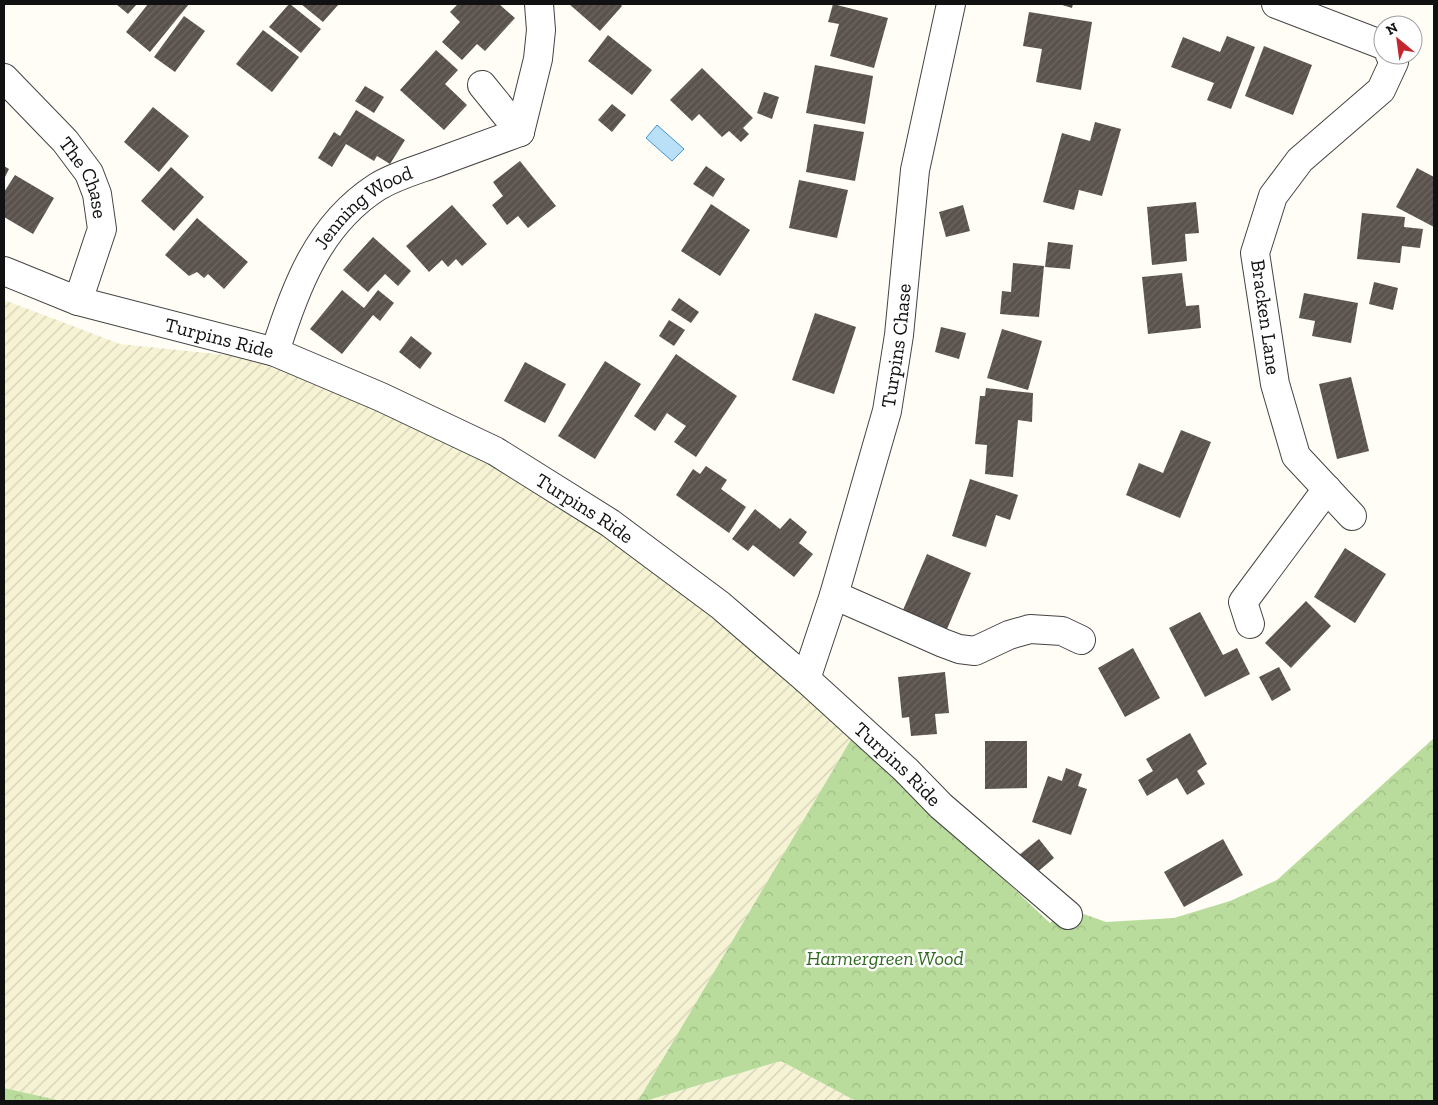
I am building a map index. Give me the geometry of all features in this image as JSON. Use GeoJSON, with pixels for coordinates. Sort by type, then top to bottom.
{"type":"FeatureCollection","features":[{"type":"Feature","properties":{"kind":"street"},"geometry":{"type":"LineString","coordinates":[[520,132],[538,59],[541,30],[540,4]]}},
{"type":"Feature","properties":{"kind":"street","name":"Turpins Chase"},"geometry":{"type":"LineString","coordinates":[[806,679],[834,595],[887,411],[899,335],[915,170],[951,4]]}},
{"type":"Feature","properties":{"kind":"street"},"geometry":{"type":"LineString","coordinates":[[1276,4],[1373,42]]}},
{"type":"Feature","properties":{"kind":"street","name":"Bracken Lane"},"geometry":{"type":"LineString","coordinates":[[1352,516],[1296,456],[1276,384],[1255,253],[1273,196],[1300,160],[1381,90],[1393,65]]}},
{"type":"Feature","properties":{"kind":"street","name":"The Chase"},"geometry":{"type":"LineString","coordinates":[[4,78],[65,141],[89,173],[98,194],[102,229],[78,301]]}},
{"type":"Feature","properties":{"kind":"street"},"geometry":{"type":"LineString","coordinates":[[482,85],[520,132]]}},
{"type":"Feature","properties":{"kind":"street","name":"Jenning Wood"},"geometry":{"type":"LineString","coordinates":[[275,352],[289,307],[304,273],[318,248],[338,221],[357,202],[378,186],[401,175],[520,132]]}},
{"type":"Feature","properties":{"kind":"street","name":"Turpins Ride"},"geometry":{"type":"LineString","coordinates":[[4,271],[78,301],[275,352],[381,397],[495,451],[610,523],[720,605],[806,679],[906,770],[941,806],[1068,915]]}},
{"type":"Feature","properties":{"kind":"street"},"geometry":{"type":"LineString","coordinates":[[1250,624],[1243,602],[1327,489]]}},
{"type":"Feature","properties":{"kind":"street"},"geometry":{"type":"LineString","coordinates":[[834,595],[943,644],[959,649],[976,651],[1009,635],[1030,629],[1062,631],[1081,640]]}},
{"type":"Feature","properties":{"kind":"shaded area"},"geometry":{"type":"Polygon","coordinates":[[[4,300],[120,344],[236,356],[342,389],[487,460],[603,529],[698,598],[853,736],[638,1101],[62,1101],[4,1088],[4,300]]]}},
{"type":"Feature","properties":{"kind":"shaded area"},"geometry":{"type":"Polygon","coordinates":[[[781,1061],[856,1101],[645,1101],[781,1061]]]}},
{"type":"Feature","properties":{"kind":"green space","name":"Harmergreen Wood"},"geometry":{"type":"Polygon","coordinates":[[[853,736],[1050,923],[1067,908],[1106,922],[1174,918],[1230,901],[1277,880],[1434,738],[1434,1101],[856,1101],[781,1061],[645,1101],[638,1101],[853,736]]]}},
{"type":"Feature","properties":{"kind":"green space"},"geometry":{"type":"Polygon","coordinates":[[[4,1088],[62,1101],[4,1101],[4,1088]]]}},
{"type":"Feature","properties":{"kind":"water"},"geometry":{"type":"Polygon","coordinates":[[[657,125],[684,149],[672,161],[646,138],[657,125]]]}},
{"type":"Feature","properties":{"kind":"building"},"geometry":{"type":"Polygon","coordinates":[[[116,4],[137,4],[128,14],[116,4]]]}},
{"type":"Feature","properties":{"kind":"building"},"geometry":{"type":"Polygon","coordinates":[[[148,4],[189,4],[150,52],[126,32],[148,4]]]}},
{"type":"Feature","properties":{"kind":"building"},"geometry":{"type":"Polygon","coordinates":[[[289,4],[321,29],[301,53],[269,27],[289,4]]]}},
{"type":"Feature","properties":{"kind":"building"},"geometry":{"type":"Polygon","coordinates":[[[301,4],[339,4],[323,22],[301,4]]]}},
{"type":"Feature","properties":{"kind":"building"},"geometry":{"type":"Polygon","coordinates":[[[458,4],[499,4],[515,18],[485,51],[477,44],[462,60],[442,42],[460,22],[450,12],[458,4]]]}},
{"type":"Feature","properties":{"kind":"building"},"geometry":{"type":"Polygon","coordinates":[[[569,4],[620,4],[622,6],[600,31],[569,4]]]}},
{"type":"Feature","properties":{"kind":"building"},"geometry":{"type":"Polygon","coordinates":[[[833,4],[888,18],[874,68],[830,56],[839,24],[828,22],[833,4]]]}},
{"type":"Feature","properties":{"kind":"building"},"geometry":{"type":"Polygon","coordinates":[[[1059,4],[1073,4],[1072,8],[1059,4]]]}},
{"type":"Feature","properties":{"kind":"building"},"geometry":{"type":"Polygon","coordinates":[[[1029,12],[1092,22],[1081,90],[1036,82],[1042,49],[1023,46],[1029,12]]]}},
{"type":"Feature","properties":{"kind":"building"},"geometry":{"type":"Polygon","coordinates":[[[184,16],[205,31],[175,72],[154,57],[184,16]]]}},
{"type":"Feature","properties":{"kind":"building"},"geometry":{"type":"Polygon","coordinates":[[[263,30],[299,57],[272,92],[236,64],[263,30]]]}},
{"type":"Feature","properties":{"kind":"building"},"geometry":{"type":"Polygon","coordinates":[[[608,35],[652,70],[632,95],[588,61],[608,35]]]}},
{"type":"Feature","properties":{"kind":"building"},"geometry":{"type":"Polygon","coordinates":[[[1227,36],[1255,47],[1231,109],[1207,100],[1214,83],[1171,67],[1183,37],[1220,52],[1227,36]]]}},
{"type":"Feature","properties":{"kind":"building"},"geometry":{"type":"Polygon","coordinates":[[[1264,46],[1312,65],[1293,115],[1245,96],[1264,46]]]}},
{"type":"Feature","properties":{"kind":"building"},"geometry":{"type":"Polygon","coordinates":[[[436,50],[458,70],[445,84],[467,105],[444,130],[400,90],[436,50]]]}},
{"type":"Feature","properties":{"kind":"building"},"geometry":{"type":"Polygon","coordinates":[[[815,65],[873,76],[865,124],[806,113],[815,65]]]}},
{"type":"Feature","properties":{"kind":"building"},"geometry":{"type":"Polygon","coordinates":[[[702,68],[753,118],[743,128],[749,134],[741,142],[729,131],[722,137],[699,114],[692,121],[670,100],[702,68]]]}},
{"type":"Feature","properties":{"kind":"building"},"geometry":{"type":"Polygon","coordinates":[[[365,86],[384,97],[374,113],[355,101],[365,86]]]}},
{"type":"Feature","properties":{"kind":"building"},"geometry":{"type":"Polygon","coordinates":[[[764,92],[779,97],[772,119],[757,113],[764,92]]]}},
{"type":"Feature","properties":{"kind":"building"},"geometry":{"type":"Polygon","coordinates":[[[612,104],[626,115],[612,132],[598,120],[612,104]]]}},
{"type":"Feature","properties":{"kind":"building"},"geometry":{"type":"Polygon","coordinates":[[[153,107],[189,136],[159,172],[124,142],[153,107]]]}},
{"type":"Feature","properties":{"kind":"building"},"geometry":{"type":"Polygon","coordinates":[[[356,110],[405,140],[390,164],[377,156],[374,161],[346,144],[332,167],[318,158],[334,132],[340,136],[356,110]]]}},
{"type":"Feature","properties":{"kind":"building"},"geometry":{"type":"Polygon","coordinates":[[[1095,122],[1121,129],[1102,196],[1079,190],[1074,210],[1043,202],[1062,133],[1090,141],[1095,122]]]}},
{"type":"Feature","properties":{"kind":"building"},"geometry":{"type":"Polygon","coordinates":[[[814,124],[864,132],[855,181],[806,172],[814,124]]]}},
{"type":"Feature","properties":{"kind":"building"},"geometry":{"type":"Polygon","coordinates":[[[520,161],[556,206],[528,228],[518,216],[507,225],[492,205],[503,196],[493,182],[520,161]]]}},
{"type":"Feature","properties":{"kind":"building"},"geometry":{"type":"Polygon","coordinates":[[[4,166],[9,169],[4,179],[4,166]]]}},
{"type":"Feature","properties":{"kind":"building"},"geometry":{"type":"Polygon","coordinates":[[[706,166],[725,179],[713,197],[693,184],[706,166]]]}},
{"type":"Feature","properties":{"kind":"building"},"geometry":{"type":"Polygon","coordinates":[[[171,167],[204,197],[174,231],[141,201],[171,167]]]}},
{"type":"Feature","properties":{"kind":"building"},"geometry":{"type":"Polygon","coordinates":[[[1417,168],[1434,177],[1434,227],[1396,207],[1417,168]]]}},
{"type":"Feature","properties":{"kind":"building"},"geometry":{"type":"Polygon","coordinates":[[[15,175],[54,198],[33,234],[4,217],[4,192],[15,175]]]}},
{"type":"Feature","properties":{"kind":"building"},"geometry":{"type":"Polygon","coordinates":[[[799,180],[848,190],[837,238],[789,228],[799,180]]]}},
{"type":"Feature","properties":{"kind":"building"},"geometry":{"type":"Polygon","coordinates":[[[1196,202],[1199,233],[1185,234],[1187,261],[1152,265],[1147,207],[1196,202]]]}},
{"type":"Feature","properties":{"kind":"building"},"geometry":{"type":"Polygon","coordinates":[[[711,204],[750,230],[720,276],[681,251],[711,204]]]}},
{"type":"Feature","properties":{"kind":"building"},"geometry":{"type":"Polygon","coordinates":[[[452,205],[487,244],[462,266],[456,259],[448,267],[442,260],[429,272],[406,246],[452,205]]]}},
{"type":"Feature","properties":{"kind":"building"},"geometry":{"type":"Polygon","coordinates":[[[963,205],[970,231],[946,237],[939,212],[963,205]]]}},
{"type":"Feature","properties":{"kind":"building"},"geometry":{"type":"Polygon","coordinates":[[[1362,213],[1405,217],[1404,227],[1423,229],[1420,248],[1402,246],[1400,263],[1357,259],[1362,213]]]}},
{"type":"Feature","properties":{"kind":"building"},"geometry":{"type":"Polygon","coordinates":[[[197,218],[248,262],[224,289],[208,274],[204,278],[197,272],[189,276],[165,255],[197,218]]]}},
{"type":"Feature","properties":{"kind":"building"},"geometry":{"type":"Polygon","coordinates":[[[373,237],[411,271],[398,286],[385,274],[368,292],[343,270],[373,237]]]}},
{"type":"Feature","properties":{"kind":"building"},"geometry":{"type":"Polygon","coordinates":[[[1048,242],[1073,245],[1070,269],[1045,267],[1048,242]]]}},
{"type":"Feature","properties":{"kind":"building"},"geometry":{"type":"Polygon","coordinates":[[[1013,263],[1044,266],[1039,317],[1000,314],[1002,291],[1011,292],[1013,263]]]}},
{"type":"Feature","properties":{"kind":"building"},"geometry":{"type":"Polygon","coordinates":[[[1182,273],[1186,306],[1199,305],[1201,328],[1148,334],[1142,277],[1182,273]]]}},
{"type":"Feature","properties":{"kind":"building"},"geometry":{"type":"Polygon","coordinates":[[[1374,282],[1398,288],[1393,310],[1369,304],[1374,282]]]}},
{"type":"Feature","properties":{"kind":"building"},"geometry":{"type":"Polygon","coordinates":[[[342,290],[364,308],[378,290],[394,303],[380,321],[373,315],[342,354],[310,329],[342,290]]]}},
{"type":"Feature","properties":{"kind":"building"},"geometry":{"type":"Polygon","coordinates":[[[1304,293],[1358,303],[1351,343],[1312,336],[1315,321],[1299,318],[1304,293]]]}},
{"type":"Feature","properties":{"kind":"building"},"geometry":{"type":"Polygon","coordinates":[[[679,298],[699,312],[691,323],[671,310],[679,298]]]}},
{"type":"Feature","properties":{"kind":"building"},"geometry":{"type":"Polygon","coordinates":[[[815,313],[856,327],[834,394],[792,380],[815,313]]]}},
{"type":"Feature","properties":{"kind":"building"},"geometry":{"type":"Polygon","coordinates":[[[669,320],[685,330],[674,346],[659,336],[669,320]]]}},
{"type":"Feature","properties":{"kind":"building"},"geometry":{"type":"Polygon","coordinates":[[[941,327],[966,333],[959,359],[935,352],[941,327]]]}},
{"type":"Feature","properties":{"kind":"building"},"geometry":{"type":"Polygon","coordinates":[[[1002,329],[1042,341],[1028,390],[987,378],[1002,329]]]}},
{"type":"Feature","properties":{"kind":"building"},"geometry":{"type":"Polygon","coordinates":[[[411,336],[432,353],[420,369],[399,352],[411,336]]]}},
{"type":"Feature","properties":{"kind":"building"},"geometry":{"type":"Polygon","coordinates":[[[676,354],[737,396],[696,457],[674,442],[686,426],[667,413],[655,431],[634,416],[676,354]]]}},
{"type":"Feature","properties":{"kind":"building"},"geometry":{"type":"Polygon","coordinates":[[[605,361],[641,384],[595,459],[558,436],[605,361]]]}},
{"type":"Feature","properties":{"kind":"building"},"geometry":{"type":"Polygon","coordinates":[[[525,362],[566,384],[545,423],[504,401],[525,362]]]}},
{"type":"Feature","properties":{"kind":"building"},"geometry":{"type":"Polygon","coordinates":[[[1351,377],[1369,451],[1337,459],[1319,384],[1351,377]]]}},
{"type":"Feature","properties":{"kind":"building"},"geometry":{"type":"Polygon","coordinates":[[[986,388],[1033,393],[1032,422],[1018,420],[1013,477],[985,474],[987,445],[975,444],[980,396],[985,396],[986,388]]]}},
{"type":"Feature","properties":{"kind":"building"},"geometry":{"type":"Polygon","coordinates":[[[1181,430],[1211,442],[1180,518],[1126,495],[1139,463],[1163,473],[1181,430]]]}},
{"type":"Feature","properties":{"kind":"building"},"geometry":{"type":"Polygon","coordinates":[[[706,466],[727,480],[721,489],[746,507],[729,533],[676,495],[693,469],[700,474],[706,466]]]}},
{"type":"Feature","properties":{"kind":"building"},"geometry":{"type":"Polygon","coordinates":[[[970,479],[1018,495],[1010,520],[996,515],[986,547],[952,536],[970,479]]]}},
{"type":"Feature","properties":{"kind":"building"},"geometry":{"type":"Polygon","coordinates":[[[755,509],[780,529],[790,518],[807,532],[799,543],[813,554],[794,577],[753,545],[748,551],[732,539],[755,509]]]}},
{"type":"Feature","properties":{"kind":"building"},"geometry":{"type":"Polygon","coordinates":[[[1345,548],[1386,574],[1355,623],[1314,597],[1345,548]]]}},
{"type":"Feature","properties":{"kind":"building"},"geometry":{"type":"Polygon","coordinates":[[[927,554],[971,573],[947,629],[903,610],[927,554]]]}},
{"type":"Feature","properties":{"kind":"building"},"geometry":{"type":"Polygon","coordinates":[[[1306,601],[1331,626],[1291,668],[1265,643],[1306,601]]]}},
{"type":"Feature","properties":{"kind":"building"},"geometry":{"type":"Polygon","coordinates":[[[1200,612],[1223,655],[1237,648],[1250,674],[1205,697],[1169,628],[1200,612]]]}},
{"type":"Feature","properties":{"kind":"building"},"geometry":{"type":"Polygon","coordinates":[[[1133,648],[1160,698],[1125,717],[1098,668],[1133,648]]]}},
{"type":"Feature","properties":{"kind":"building"},"geometry":{"type":"Polygon","coordinates":[[[1279,667],[1291,690],[1272,701],[1259,677],[1279,667]]]}},
{"type":"Feature","properties":{"kind":"building"},"geometry":{"type":"Polygon","coordinates":[[[945,672],[949,713],[935,714],[937,734],[911,736],[909,717],[902,718],[898,677],[945,672]]]}},
{"type":"Feature","properties":{"kind":"building"},"geometry":{"type":"Polygon","coordinates":[[[1190,733],[1207,764],[1197,771],[1205,784],[1187,795],[1177,778],[1147,796],[1138,780],[1153,771],[1146,759],[1190,733]]]}},
{"type":"Feature","properties":{"kind":"building"},"geometry":{"type":"Polygon","coordinates":[[[985,741],[1027,741],[1027,788],[985,789],[985,741]]]}},
{"type":"Feature","properties":{"kind":"building"},"geometry":{"type":"Polygon","coordinates":[[[1066,768],[1082,774],[1078,786],[1087,789],[1071,835],[1032,822],[1048,776],[1062,781],[1066,768]]]}},
{"type":"Feature","properties":{"kind":"building"},"geometry":{"type":"Polygon","coordinates":[[[1039,839],[1054,858],[1035,874],[1019,855],[1039,839]]]}},
{"type":"Feature","properties":{"kind":"building"},"geometry":{"type":"Polygon","coordinates":[[[1223,839],[1243,875],[1184,907],[1164,872],[1223,839]]]}}]}
